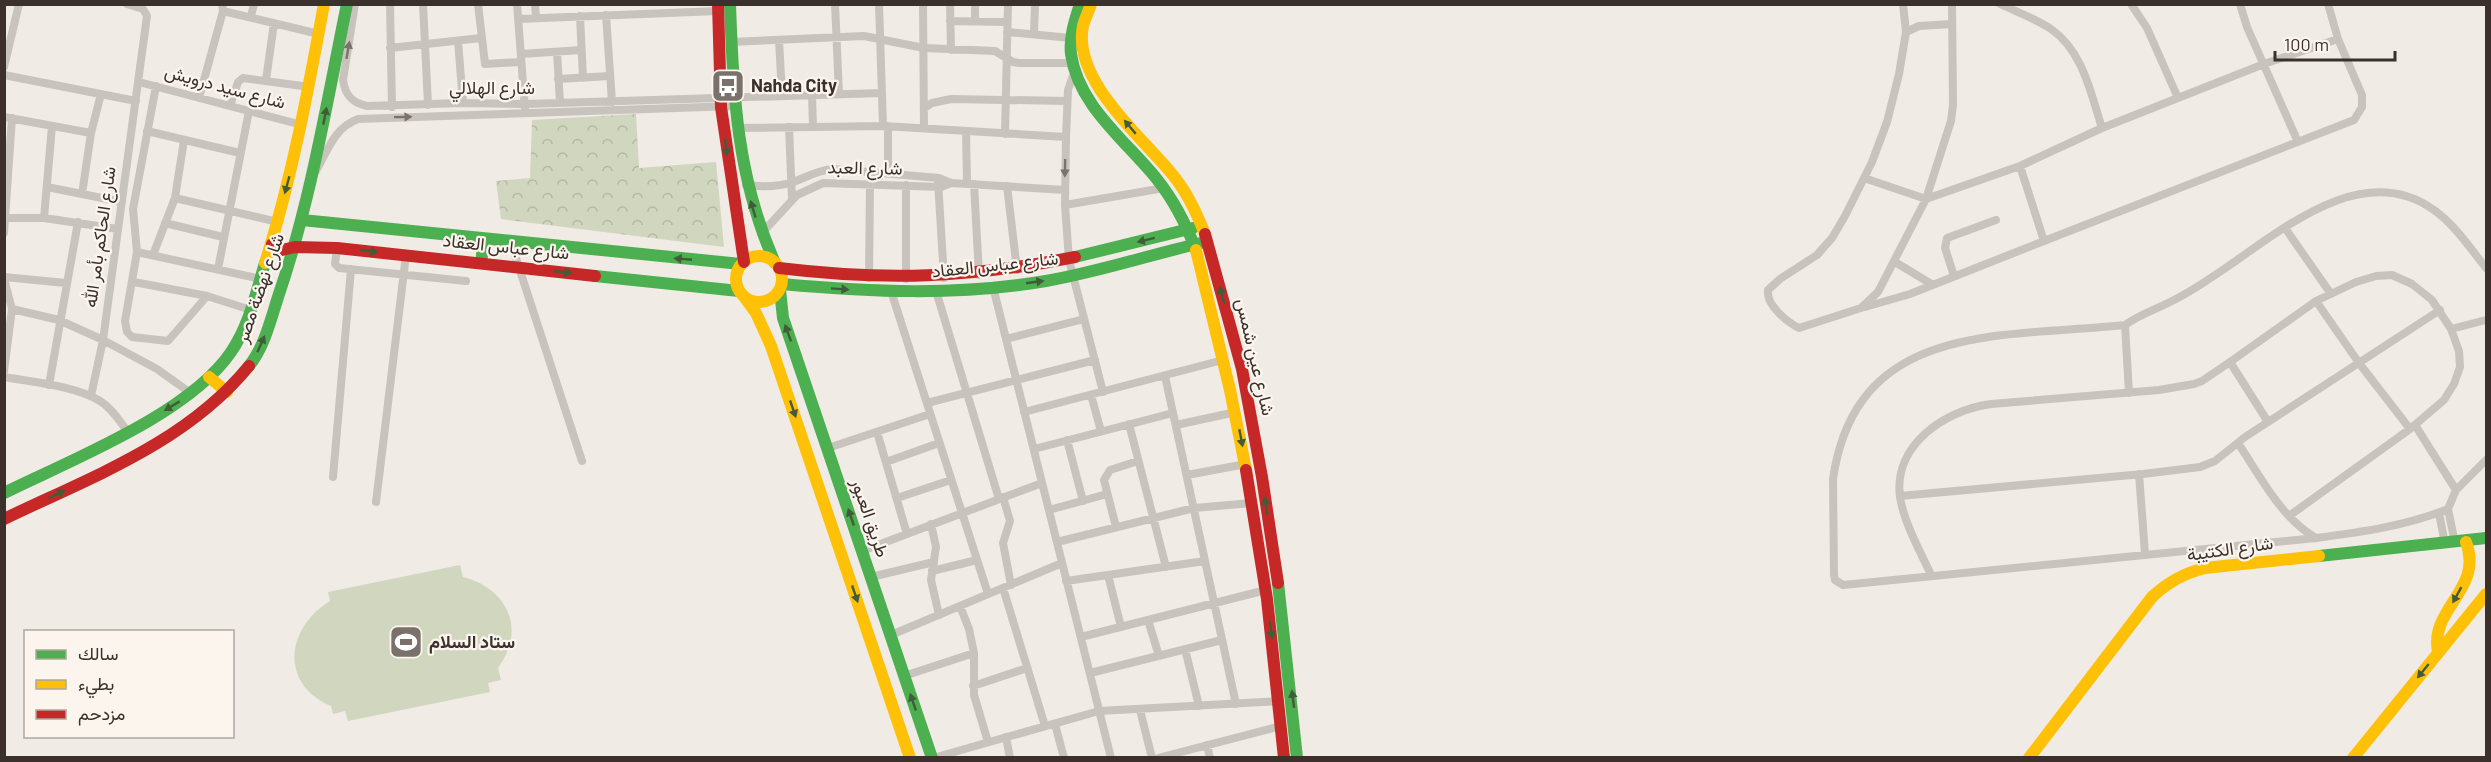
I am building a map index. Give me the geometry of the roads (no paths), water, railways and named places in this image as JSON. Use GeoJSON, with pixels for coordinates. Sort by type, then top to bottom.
{"type":"FeatureCollection","features":[{"type":"Feature","properties":{"kind":"main road","name":"شارع نهضة مصر"},"geometry":{"type":"LineString","coordinates":[[5,492],[128,432],[192,394],[229,356],[239,340],[251,310],[278,222],[302,125],[324,4]]}},
{"type":"Feature","properties":{"kind":"main road","name":"شارع نهضة مصر"},"geometry":{"type":"LineString","coordinates":[[4,519],[77,485],[166,439],[209,409],[247,369],[263,341],[295,248],[312,177],[347,4]]}},
{"type":"Feature","properties":{"kind":"main road"},"geometry":{"type":"LineString","coordinates":[[730,4],[734,102],[746,185],[761,234],[777,265],[781,287],[768,301],[760,303],[742,295]]}},
{"type":"Feature","properties":{"kind":"main road","name":"شارع عين شمس"},"geometry":{"type":"LineString","coordinates":[[1080,4],[1071,38],[1074,66],[1094,105],[1164,188],[1194,244],[1236,412],[1246,464],[1266,590],[1284,758]]}},
{"type":"Feature","properties":{"kind":"main road","name":"شارع عين شمس"},"geometry":{"type":"LineString","coordinates":[[1091,4],[1083,27],[1084,53],[1093,79],[1109,102],[1173,175],[1190,199],[1208,241],[1242,369],[1262,477],[1283,618],[1298,758]]}},
{"type":"Feature","properties":{"kind":"main road"},"geometry":{"type":"LineString","coordinates":[[718,8],[721,103],[742,263],[736,278],[742,295],[760,321],[771,346],[910,758]]}},
{"type":"Feature","properties":{"kind":"main road"},"geometry":{"type":"LineString","coordinates":[[322,18],[342,24]]}},
{"type":"Feature","properties":{"kind":"main road","name":"شارع عباس العقاد"},"geometry":{"type":"LineString","coordinates":[[302,220],[511,243],[742,263]]}},
{"type":"Feature","properties":{"kind":"main road","name":"شارع عباس العقاد"},"geometry":{"type":"LineString","coordinates":[[777,265],[869,278],[944,278],[979,275],[1069,260],[1203,225]]}},
{"type":"Feature","properties":{"kind":"main road"},"geometry":{"type":"LineString","coordinates":[[481,263],[484,239]]}},
{"type":"Feature","properties":{"kind":"main road","name":"شارع عباس العقاد"},"geometry":{"type":"LineString","coordinates":[[781,287],[936,291],[993,287],[1073,275],[1208,241]]}},
{"type":"Feature","properties":{"kind":"main road","name":"شارع عباس العقاد"},"geometry":{"type":"LineString","coordinates":[[272,244],[282,250],[337,248],[519,267],[742,295]]}},
{"type":"Feature","properties":{"kind":"main road"},"geometry":{"type":"LineString","coordinates":[[742,263],[749,258],[763,256],[777,265]]}},
{"type":"Feature","properties":{"kind":"main road","name":"طريق العبور"},"geometry":{"type":"LineString","coordinates":[[781,287],[781,313],[932,758]]}},
{"type":"Feature","properties":{"kind":"main road"},"geometry":{"type":"LineString","coordinates":[[229,356],[247,369]]}},
{"type":"Feature","properties":{"kind":"main road"},"geometry":{"type":"LineString","coordinates":[[209,377],[227,392]]}},
{"type":"Feature","properties":{"kind":"main road","name":"شارع الكتيبة"},"geometry":{"type":"LineString","coordinates":[[2029,758],[2152,597],[2178,576],[2205,568],[2487,538]]}},
{"type":"Feature","properties":{"kind":"main road"},"geometry":{"type":"LineString","coordinates":[[2439,652],[2436,643],[2437,634],[2471,568],[2472,555],[2455,543]]}},
{"type":"Feature","properties":{"kind":"main road"},"geometry":{"type":"LineString","coordinates":[[2353,758],[2487,594]]}},
{"type":"Feature","properties":{"kind":"street"},"geometry":{"type":"LineString","coordinates":[[4,67],[19,4]]}},
{"type":"Feature","properties":{"kind":"street","name":"شارع الحاكم بأمر الله"},"geometry":{"type":"LineString","coordinates":[[91,396],[103,340],[139,82],[146,12],[127,4]]}},
{"type":"Feature","properties":{"kind":"street"},"geometry":{"type":"LineString","coordinates":[[251,16],[254,4]]}},
{"type":"Feature","properties":{"kind":"street","name":"شارع الهلالي"},"geometry":{"type":"LineString","coordinates":[[355,4],[343,80],[344,88],[352,101],[359,105],[392,107],[463,103],[525,109],[560,104],[612,102],[721,103]]}},
{"type":"Feature","properties":{"kind":"street"},"geometry":{"type":"LineString","coordinates":[[390,4],[392,107]]}},
{"type":"Feature","properties":{"kind":"street"},"geometry":{"type":"LineString","coordinates":[[423,4],[428,105]]}},
{"type":"Feature","properties":{"kind":"street"},"geometry":{"type":"LineString","coordinates":[[478,4],[485,64],[581,50]]}},
{"type":"Feature","properties":{"kind":"street"},"geometry":{"type":"LineString","coordinates":[[517,4],[525,109]]}},
{"type":"Feature","properties":{"kind":"street"},"geometry":{"type":"LineString","coordinates":[[535,4],[536,18]]}},
{"type":"Feature","properties":{"kind":"street"},"geometry":{"type":"LineString","coordinates":[[607,4],[612,102]]}},
{"type":"Feature","properties":{"kind":"street"},"geometry":{"type":"LineString","coordinates":[[835,4],[839,94]]}},
{"type":"Feature","properties":{"kind":"street"},"geometry":{"type":"LineString","coordinates":[[879,4],[881,93],[888,173]]}},
{"type":"Feature","properties":{"kind":"street"},"geometry":{"type":"LineString","coordinates":[[923,4],[924,129]]}},
{"type":"Feature","properties":{"kind":"street"},"geometry":{"type":"LineString","coordinates":[[950,4],[951,50]]}},
{"type":"Feature","properties":{"kind":"street"},"geometry":{"type":"LineString","coordinates":[[975,4],[975,21]]}},
{"type":"Feature","properties":{"kind":"street"},"geometry":{"type":"LineString","coordinates":[[1005,134],[1008,4]]}},
{"type":"Feature","properties":{"kind":"street"},"geometry":{"type":"LineString","coordinates":[[1034,34],[1035,4]]}},
{"type":"Feature","properties":{"kind":"street"},"geometry":{"type":"LineString","coordinates":[[1904,4],[1906,32],[1899,74],[1887,122],[1864,178],[1832,238],[1817,255],[1771,286],[1768,295],[1772,305],[1799,328],[1933,285],[2354,120],[2360,112],[2362,95],[2338,39],[2328,4]]}},
{"type":"Feature","properties":{"kind":"street"},"geometry":{"type":"LineString","coordinates":[[1861,308],[1878,292],[1926,200],[1951,121],[1953,105],[1952,4]]}},
{"type":"Feature","properties":{"kind":"street"},"geometry":{"type":"LineString","coordinates":[[2000,4],[2053,30],[2071,49],[2079,62],[2102,128]]}},
{"type":"Feature","properties":{"kind":"street"},"geometry":{"type":"LineString","coordinates":[[2131,4],[2147,28],[2178,98]]}},
{"type":"Feature","properties":{"kind":"street"},"geometry":{"type":"LineString","coordinates":[[2240,5],[2298,142]]}},
{"type":"Feature","properties":{"kind":"street"},"geometry":{"type":"LineString","coordinates":[[199,98],[223,8],[319,34]]}},
{"type":"Feature","properties":{"kind":"street"},"geometry":{"type":"LineString","coordinates":[[519,19],[607,15],[674,8],[718,8]]}},
{"type":"Feature","properties":{"kind":"street"},"geometry":{"type":"LineString","coordinates":[[580,16],[583,78]]}},
{"type":"Feature","properties":{"kind":"street"},"geometry":{"type":"LineString","coordinates":[[950,21],[1007,22]]}},
{"type":"Feature","properties":{"kind":"street"},"geometry":{"type":"LineString","coordinates":[[266,80],[274,23]]}},
{"type":"Feature","properties":{"kind":"street"},"geometry":{"type":"LineString","coordinates":[[1906,32],[1919,26],[1952,24]]}},
{"type":"Feature","properties":{"kind":"street"},"geometry":{"type":"LineString","coordinates":[[1007,32],[1071,38]]}},
{"type":"Feature","properties":{"kind":"street"},"geometry":{"type":"LineString","coordinates":[[731,42],[836,37],[880,38],[924,48],[994,51],[1008,60],[1019,63],[1074,66],[1067,101],[1065,137],[1065,205],[1069,260],[1103,392]]}},
{"type":"Feature","properties":{"kind":"street"},"geometry":{"type":"LineString","coordinates":[[390,48],[481,38]]}},
{"type":"Feature","properties":{"kind":"street"},"geometry":{"type":"LineString","coordinates":[[1864,178],[1926,200],[2020,166],[2102,128],[2264,64],[2338,39]]}},
{"type":"Feature","properties":{"kind":"street"},"geometry":{"type":"LineString","coordinates":[[458,40],[463,103]]}},
{"type":"Feature","properties":{"kind":"street"},"geometry":{"type":"LineString","coordinates":[[779,40],[782,95]]}},
{"type":"Feature","properties":{"kind":"street"},"geometry":{"type":"LineString","coordinates":[[557,52],[560,104]]}},
{"type":"Feature","properties":{"kind":"street"},"geometry":{"type":"LineString","coordinates":[[4,75],[136,101]]}},
{"type":"Feature","properties":{"kind":"street"},"geometry":{"type":"LineString","coordinates":[[558,79],[610,76]]}},
{"type":"Feature","properties":{"kind":"street"},"geometry":{"type":"LineString","coordinates":[[230,106],[239,80],[245,78],[310,87]]}},
{"type":"Feature","properties":{"kind":"street","name":"شارع سيد درويش"},"geometry":{"type":"LineString","coordinates":[[139,82],[302,125]]}},
{"type":"Feature","properties":{"kind":"street"},"geometry":{"type":"LineString","coordinates":[[156,86],[132,218],[137,252],[134,282],[125,321],[126,332],[132,337],[168,341],[207,296]]}},
{"type":"Feature","properties":{"kind":"street","name":"شارع الهلالي"},"geometry":{"type":"LineString","coordinates":[[312,177],[335,134],[342,127],[358,119],[525,109],[721,103],[782,95],[881,93]]}},
{"type":"Feature","properties":{"kind":"street"},"geometry":{"type":"LineString","coordinates":[[82,194],[91,133],[101,94]]}},
{"type":"Feature","properties":{"kind":"street"},"geometry":{"type":"LineString","coordinates":[[812,95],[813,127]]}},
{"type":"Feature","properties":{"kind":"street"},"geometry":{"type":"LineString","coordinates":[[924,108],[941,100],[1067,101]]}},
{"type":"Feature","properties":{"kind":"street"},"geometry":{"type":"LineString","coordinates":[[218,269],[249,111]]}},
{"type":"Feature","properties":{"kind":"street"},"geometry":{"type":"LineString","coordinates":[[4,233],[8,117],[91,133]]}},
{"type":"Feature","properties":{"kind":"street"},"geometry":{"type":"LineString","coordinates":[[44,218],[52,126]]}},
{"type":"Feature","properties":{"kind":"street"},"geometry":{"type":"LineString","coordinates":[[738,128],[885,126],[1065,137]]}},
{"type":"Feature","properties":{"kind":"street"},"geometry":{"type":"LineString","coordinates":[[789,128],[792,200]]}},
{"type":"Feature","properties":{"kind":"street"},"geometry":{"type":"LineString","coordinates":[[147,131],[240,153]]}},
{"type":"Feature","properties":{"kind":"street"},"geometry":{"type":"LineString","coordinates":[[966,131],[979,275]]}},
{"type":"Feature","properties":{"kind":"street"},"geometry":{"type":"LineString","coordinates":[[153,255],[175,198],[184,140]]}},
{"type":"Feature","properties":{"kind":"street"},"geometry":{"type":"LineString","coordinates":[[2020,166],[2044,241]]}},
{"type":"Feature","properties":{"kind":"street","name":"شارع العبد"},"geometry":{"type":"LineString","coordinates":[[746,185],[768,187],[790,183],[817,172],[833,169],[888,173],[938,182],[1065,190]]}},
{"type":"Feature","properties":{"kind":"street"},"geometry":{"type":"LineString","coordinates":[[938,182],[944,278]]}},
{"type":"Feature","properties":{"kind":"street","name":"شارع العبد"},"geometry":{"type":"LineString","coordinates":[[761,234],[805,189],[823,183],[906,185],[938,182]]}},
{"type":"Feature","properties":{"kind":"street"},"geometry":{"type":"LineString","coordinates":[[869,278],[870,183]]}},
{"type":"Feature","properties":{"kind":"street"},"geometry":{"type":"LineString","coordinates":[[906,185],[906,279]]}},
{"type":"Feature","properties":{"kind":"street"},"geometry":{"type":"LineString","coordinates":[[1007,186],[1017,270]]}},
{"type":"Feature","properties":{"kind":"street"},"geometry":{"type":"LineString","coordinates":[[47,187],[122,202]]}},
{"type":"Feature","properties":{"kind":"street"},"geometry":{"type":"LineString","coordinates":[[1065,205],[1164,188]]}},
{"type":"Feature","properties":{"kind":"street"},"geometry":{"type":"LineString","coordinates":[[2448,509],[2422,520],[2380,529],[2316,538],[1843,585],[1835,580],[1832,504],[1835,464],[1848,428],[1868,393],[1904,362],[1939,347],[1989,336],[2125,325],[2137,316],[2173,301],[2198,286],[2305,215],[2335,201],[2374,191],[2397,193],[2434,210],[2455,229],[2487,268]]}},
{"type":"Feature","properties":{"kind":"street"},"geometry":{"type":"LineString","coordinates":[[175,198],[278,222]]}},
{"type":"Feature","properties":{"kind":"street"},"geometry":{"type":"LineString","coordinates":[[6,218],[44,218],[118,229]]}},
{"type":"Feature","properties":{"kind":"street"},"geometry":{"type":"LineString","coordinates":[[1954,276],[1945,248],[1947,238],[1996,220]]}},
{"type":"Feature","properties":{"kind":"street"},"geometry":{"type":"LineString","coordinates":[[49,385],[78,222]]}},
{"type":"Feature","properties":{"kind":"street"},"geometry":{"type":"LineString","coordinates":[[165,223],[223,237]]}},
{"type":"Feature","properties":{"kind":"street"},"geometry":{"type":"LineString","coordinates":[[2285,228],[2331,294]]}},
{"type":"Feature","properties":{"kind":"street"},"geometry":{"type":"LineString","coordinates":[[511,243],[582,461]]}},
{"type":"Feature","properties":{"kind":"street"},"geometry":{"type":"LineString","coordinates":[[337,248],[337,267],[466,280]]}},
{"type":"Feature","properties":{"kind":"street"},"geometry":{"type":"LineString","coordinates":[[137,252],[261,279]]}},
{"type":"Feature","properties":{"kind":"street"},"geometry":{"type":"LineString","coordinates":[[376,502],[406,255]]}},
{"type":"Feature","properties":{"kind":"street"},"geometry":{"type":"LineString","coordinates":[[1895,262],[1933,285]]}},
{"type":"Feature","properties":{"kind":"street"},"geometry":{"type":"LineString","coordinates":[[333,477],[351,269]]}},
{"type":"Feature","properties":{"kind":"street"},"geometry":{"type":"LineString","coordinates":[[1931,575],[1903,508],[1900,479],[1909,454],[1929,430],[1953,414],[1971,406],[2129,393],[2194,384],[2230,362],[2316,301],[2331,294],[2376,276],[2392,276],[2412,284],[2432,300],[2451,329],[2459,351],[2460,367],[2454,384],[2444,400],[2413,427],[2289,516]]}},
{"type":"Feature","properties":{"kind":"street"},"geometry":{"type":"LineString","coordinates":[[4,370],[12,309],[4,278],[66,283]]}},
{"type":"Feature","properties":{"kind":"street"},"geometry":{"type":"LineString","coordinates":[[134,282],[207,296],[251,310]]}},
{"type":"Feature","properties":{"kind":"street"},"geometry":{"type":"LineString","coordinates":[[993,287],[1111,758]]}},
{"type":"Feature","properties":{"kind":"street"},"geometry":{"type":"LineString","coordinates":[[891,291],[988,594]]}},
{"type":"Feature","properties":{"kind":"street"},"geometry":{"type":"LineString","coordinates":[[936,291],[1010,521],[1003,543],[1007,586],[1027,668],[1045,726]]}},
{"type":"Feature","properties":{"kind":"street"},"geometry":{"type":"LineString","coordinates":[[2316,301],[2359,363],[2413,427],[2456,490]]}},
{"type":"Feature","properties":{"kind":"street"},"geometry":{"type":"LineString","coordinates":[[12,309],[59,320],[103,340],[157,369],[192,394]]}},
{"type":"Feature","properties":{"kind":"street"},"geometry":{"type":"LineString","coordinates":[[1900,496],[2200,467],[2215,461],[2268,422],[2440,310]]}},
{"type":"Feature","properties":{"kind":"street"},"geometry":{"type":"LineString","coordinates":[[1006,339],[1084,319]]}},
{"type":"Feature","properties":{"kind":"street"},"geometry":{"type":"LineString","coordinates":[[2451,329],[2487,320]]}},
{"type":"Feature","properties":{"kind":"street"},"geometry":{"type":"LineString","coordinates":[[2125,325],[2129,393]]}},
{"type":"Feature","properties":{"kind":"street"},"geometry":{"type":"LineString","coordinates":[[927,403],[1095,360]]}},
{"type":"Feature","properties":{"kind":"street"},"geometry":{"type":"LineString","coordinates":[[1024,412],[1223,360]]}},
{"type":"Feature","properties":{"kind":"street"},"geometry":{"type":"LineString","coordinates":[[2230,362],[2268,422]]}},
{"type":"Feature","properties":{"kind":"street"},"geometry":{"type":"LineString","coordinates":[[1165,376],[1236,704]]}},
{"type":"Feature","properties":{"kind":"street"},"geometry":{"type":"LineString","coordinates":[[4,377],[91,396],[102,402],[128,432]]}},
{"type":"Feature","properties":{"kind":"street"},"geometry":{"type":"LineString","coordinates":[[1091,395],[1101,432]]}},
{"type":"Feature","properties":{"kind":"street"},"geometry":{"type":"LineString","coordinates":[[1034,449],[1173,412]]}},
{"type":"Feature","properties":{"kind":"street"},"geometry":{"type":"LineString","coordinates":[[1176,425],[1236,412]]}},
{"type":"Feature","properties":{"kind":"street"},"geometry":{"type":"LineString","coordinates":[[828,448],[930,414]]}},
{"type":"Feature","properties":{"kind":"street"},"geometry":{"type":"LineString","coordinates":[[1129,424],[1166,567]]}},
{"type":"Feature","properties":{"kind":"street"},"geometry":{"type":"LineString","coordinates":[[877,432],[907,534]]}},
{"type":"Feature","properties":{"kind":"street"},"geometry":{"type":"LineString","coordinates":[[1067,440],[1083,501]]}},
{"type":"Feature","properties":{"kind":"street"},"geometry":{"type":"LineString","coordinates":[[886,462],[939,443]]}},
{"type":"Feature","properties":{"kind":"street"},"geometry":{"type":"LineString","coordinates":[[2238,443],[2289,516],[2304,531],[2316,538]]}},
{"type":"Feature","properties":{"kind":"street"},"geometry":{"type":"LineString","coordinates":[[1116,527],[1104,480],[1110,470],[1138,460]]}},
{"type":"Feature","properties":{"kind":"street"},"geometry":{"type":"LineString","coordinates":[[2455,543],[2448,509],[2456,490],[2487,460]]}},
{"type":"Feature","properties":{"kind":"street"},"geometry":{"type":"LineString","coordinates":[[1187,475],[1246,464]]}},
{"type":"Feature","properties":{"kind":"street"},"geometry":{"type":"LineString","coordinates":[[2139,474],[2145,554]]}},
{"type":"Feature","properties":{"kind":"street"},"geometry":{"type":"LineString","coordinates":[[897,498],[951,480]]}},
{"type":"Feature","properties":{"kind":"street"},"geometry":{"type":"LineString","coordinates":[[862,551],[1042,483]]}},
{"type":"Feature","properties":{"kind":"street"},"geometry":{"type":"LineString","coordinates":[[1049,510],[1107,494]]}},
{"type":"Feature","properties":{"kind":"street"},"geometry":{"type":"LineString","coordinates":[[1057,542],[1194,508],[1252,503]]}},
{"type":"Feature","properties":{"kind":"street"},"geometry":{"type":"LineString","coordinates":[[2439,513],[2455,543]]}},
{"type":"Feature","properties":{"kind":"street"},"geometry":{"type":"LineString","coordinates":[[931,524],[936,547],[932,587],[939,615]]}},
{"type":"Feature","properties":{"kind":"street"},"geometry":{"type":"LineString","coordinates":[[932,572],[976,560]]}},
{"type":"Feature","properties":{"kind":"street"},"geometry":{"type":"LineString","coordinates":[[1066,580],[1205,561]]}},
{"type":"Feature","properties":{"kind":"street"},"geometry":{"type":"LineString","coordinates":[[871,576],[934,562]]}},
{"type":"Feature","properties":{"kind":"street"},"geometry":{"type":"LineString","coordinates":[[891,635],[1062,563]]}},
{"type":"Feature","properties":{"kind":"street"},"geometry":{"type":"LineString","coordinates":[[1108,575],[1121,627]]}},
{"type":"Feature","properties":{"kind":"street"},"geometry":{"type":"LineString","coordinates":[[1081,637],[1266,590]]}},
{"type":"Feature","properties":{"kind":"street"},"geometry":{"type":"LineString","coordinates":[[960,606],[974,653],[973,686],[988,742]]}},
{"type":"Feature","properties":{"kind":"street"},"geometry":{"type":"LineString","coordinates":[[1148,620],[1159,656]]}},
{"type":"Feature","properties":{"kind":"street"},"geometry":{"type":"LineString","coordinates":[[1090,674],[1222,640]]}},
{"type":"Feature","properties":{"kind":"street"},"geometry":{"type":"LineString","coordinates":[[1185,649],[1199,706]]}},
{"type":"Feature","properties":{"kind":"street"},"geometry":{"type":"LineString","coordinates":[[904,676],[974,653]]}},
{"type":"Feature","properties":{"kind":"street"},"geometry":{"type":"LineString","coordinates":[[973,686],[1027,668]]}},
{"type":"Feature","properties":{"kind":"street"},"geometry":{"type":"LineString","coordinates":[[932,758],[1099,711],[1279,701]]}},
{"type":"Feature","properties":{"kind":"street"},"geometry":{"type":"LineString","coordinates":[[1140,710],[1152,758]]}},
{"type":"Feature","properties":{"kind":"street"},"geometry":{"type":"LineString","coordinates":[[1055,724],[1064,758]]}},
{"type":"Feature","properties":{"kind":"street"},"geometry":{"type":"LineString","coordinates":[[1158,758],[1281,726]]}},
{"type":"Feature","properties":{"kind":"street"},"geometry":{"type":"LineString","coordinates":[[1006,737],[1010,758]]}},
{"type":"Feature","properties":{"kind":"street"},"geometry":{"type":"LineString","coordinates":[[1207,745],[1210,758]]}},
{"type":"Feature","properties":{"kind":"place","name":"Nahda City"},"geometry":{"type":"Point","coordinates":[728,86]}},
{"type":"Feature","properties":{"kind":"place","name":"ستاد السلام"},"geometry":{"type":"Point","coordinates":[406,642]}}]}
